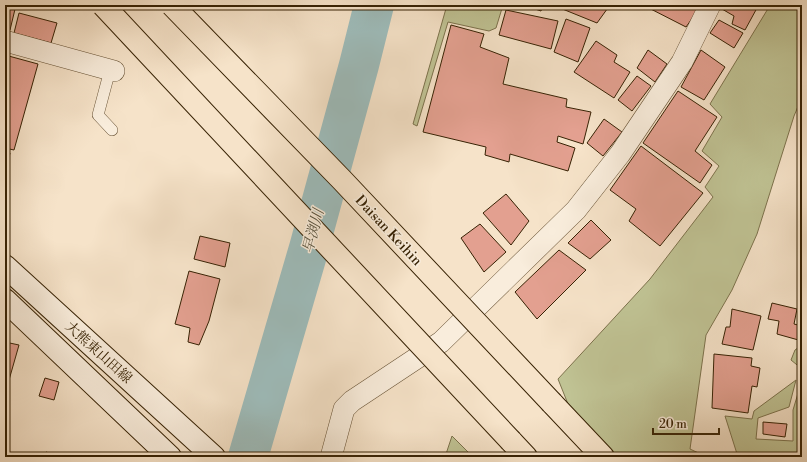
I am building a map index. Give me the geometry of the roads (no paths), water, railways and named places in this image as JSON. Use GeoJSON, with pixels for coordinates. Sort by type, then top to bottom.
{"type":"FeatureCollection","features":[{"type":"Feature","properties":{"kind":"highway"},"geometry":{"type":"LineString","coordinates":[[103,5],[526,457]]}},
{"type":"Feature","properties":{"kind":"highway","name":"Daisan Keihin"},"geometry":{"type":"LineString","coordinates":[[172,5],[342,180],[603,457]]}},
{"type":"Feature","properties":{"kind":"street"},"geometry":{"type":"LineString","coordinates":[[330,457],[344,409],[352,401],[441,342],[576,210],[620,154],[682,62],[710,5]]}},
{"type":"Feature","properties":{"kind":"street"},"geometry":{"type":"LineString","coordinates":[[5,41],[112,71]]}},
{"type":"Feature","properties":{"kind":"street","name":"大熊東山田線"},"geometry":{"type":"LineString","coordinates":[[5,266],[214,457]]}},
{"type":"Feature","properties":{"kind":"street","name":"大熊東山田線"},"geometry":{"type":"LineString","coordinates":[[5,300],[170,457]]}},
{"type":"Feature","properties":{"kind":"lane"},"geometry":{"type":"LineString","coordinates":[[112,71],[98,115],[112,130]]}},
{"type":"Feature","properties":{"kind":"waterway","name":"早渕川"},"geometry":{"type":"LineString","coordinates":[[248,457],[309,248],[374,5]]}}]}
